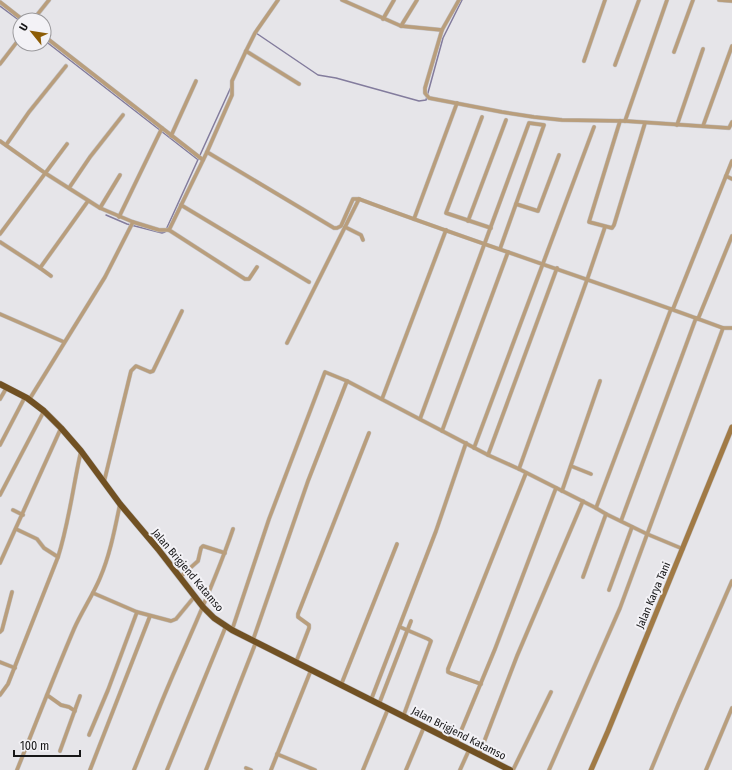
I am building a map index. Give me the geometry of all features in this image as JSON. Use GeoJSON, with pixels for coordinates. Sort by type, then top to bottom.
{"type":"FeatureCollection","features":[{"type":"Feature","properties":{"kind":"highway","name":"Jalan Brigjend Katamso"},"geometry":{"type":"LineString","coordinates":[[0,384],[27,398],[62,428],[120,504],[203,607],[214,618],[232,630],[403,717],[512,770]]}},
{"type":"Feature","properties":{"kind":"street"},"geometry":{"type":"LineString","coordinates":[[40,12],[49,0]]}},
{"type":"Feature","properties":{"kind":"street"},"geometry":{"type":"LineString","coordinates":[[169,230],[207,152],[232,96],[232,81],[246,50],[255,33],[278,0]]}},
{"type":"Feature","properties":{"kind":"street"},"geometry":{"type":"LineString","coordinates":[[342,0],[402,26],[442,30]]}},
{"type":"Feature","properties":{"kind":"street"},"geometry":{"type":"LineString","coordinates":[[383,19],[394,0]]}},
{"type":"Feature","properties":{"kind":"street"},"geometry":{"type":"LineString","coordinates":[[402,26],[417,0]]}},
{"type":"Feature","properties":{"kind":"street"},"geometry":{"type":"LineString","coordinates":[[459,0],[442,30],[424,88],[427,96],[432,99],[502,112],[562,120],[645,122],[729,128],[732,122]]}},
{"type":"Feature","properties":{"kind":"street"},"geometry":{"type":"LineString","coordinates":[[584,61],[605,0]]}},
{"type":"Feature","properties":{"kind":"street"},"geometry":{"type":"LineString","coordinates":[[615,66],[638,0]]}},
{"type":"Feature","properties":{"kind":"street"},"geometry":{"type":"LineString","coordinates":[[625,122],[667,0]]}},
{"type":"Feature","properties":{"kind":"street"},"geometry":{"type":"LineString","coordinates":[[674,52],[693,0]]}},
{"type":"Feature","properties":{"kind":"street"},"geometry":{"type":"LineString","coordinates":[[719,0],[732,1]]}},
{"type":"Feature","properties":{"kind":"street"},"geometry":{"type":"LineString","coordinates":[[0,2],[13,12]]}},
{"type":"Feature","properties":{"kind":"street"},"geometry":{"type":"LineString","coordinates":[[52,42],[203,160]]}},
{"type":"Feature","properties":{"kind":"street"},"geometry":{"type":"LineString","coordinates":[[703,126],[732,46]]}},
{"type":"Feature","properties":{"kind":"street"},"geometry":{"type":"LineString","coordinates":[[0,64],[12,48]]}},
{"type":"Feature","properties":{"kind":"street"},"geometry":{"type":"LineString","coordinates":[[677,125],[703,49]]}},
{"type":"Feature","properties":{"kind":"street"},"geometry":{"type":"LineString","coordinates":[[246,50],[299,84]]}},
{"type":"Feature","properties":{"kind":"street"},"geometry":{"type":"LineString","coordinates":[[0,147],[66,66]]}},
{"type":"Feature","properties":{"kind":"street"},"geometry":{"type":"LineString","coordinates":[[171,136],[196,81]]}},
{"type":"Feature","properties":{"kind":"street"},"geometry":{"type":"LineString","coordinates":[[414,219],[457,104]]}},
{"type":"Feature","properties":{"kind":"street"},"geometry":{"type":"LineString","coordinates":[[69,188],[90,157],[123,115]]}},
{"type":"Feature","properties":{"kind":"street"},"geometry":{"type":"LineString","coordinates":[[482,117],[446,213],[491,228]]}},
{"type":"Feature","properties":{"kind":"street"},"geometry":{"type":"LineString","coordinates":[[468,220],[506,120]]}},
{"type":"Feature","properties":{"kind":"street"},"geometry":{"type":"LineString","coordinates":[[620,121],[590,220],[590,223],[612,228],[614,226],[645,122]]}},
{"type":"Feature","properties":{"kind":"street"},"geometry":{"type":"LineString","coordinates":[[420,419],[486,244],[529,123],[544,126],[500,249]]}},
{"type":"Feature","properties":{"kind":"street"},"geometry":{"type":"LineString","coordinates":[[474,448],[594,127]]}},
{"type":"Feature","properties":{"kind":"street"},"geometry":{"type":"LineString","coordinates":[[119,217],[162,128]]}},
{"type":"Feature","properties":{"kind":"street"},"geometry":{"type":"LineString","coordinates":[[3,143],[88,201],[132,224],[159,230],[169,230],[245,279],[249,279],[256,267]]}},
{"type":"Feature","properties":{"kind":"street"},"geometry":{"type":"LineString","coordinates":[[0,234],[68,144]]}},
{"type":"Feature","properties":{"kind":"street"},"geometry":{"type":"LineString","coordinates":[[207,152],[334,228],[341,226],[352,199],[359,198],[414,219],[557,268],[723,328],[732,328]]}},
{"type":"Feature","properties":{"kind":"street"},"geometry":{"type":"LineString","coordinates":[[516,204],[538,211],[559,155]]}},
{"type":"Feature","properties":{"kind":"street"},"geometry":{"type":"LineString","coordinates":[[596,508],[672,309],[732,161]]}},
{"type":"Feature","properties":{"kind":"street"},"geometry":{"type":"LineString","coordinates":[[100,208],[120,175]]}},
{"type":"Feature","properties":{"kind":"street"},"geometry":{"type":"LineString","coordinates":[[726,176],[732,178]]}},
{"type":"Feature","properties":{"kind":"street"},"geometry":{"type":"LineString","coordinates":[[287,343],[359,198]]}},
{"type":"Feature","properties":{"kind":"street"},"geometry":{"type":"LineString","coordinates":[[40,268],[88,201]]}},
{"type":"Feature","properties":{"kind":"street"},"geometry":{"type":"LineString","coordinates":[[181,205],[309,282]]}},
{"type":"Feature","properties":{"kind":"street"},"geometry":{"type":"LineString","coordinates":[[0,445],[27,398],[105,277],[132,224]]}},
{"type":"Feature","properties":{"kind":"street"},"geometry":{"type":"LineString","coordinates":[[345,227],[361,235],[363,240]]}},
{"type":"Feature","properties":{"kind":"street"},"geometry":{"type":"LineString","coordinates":[[519,469],[605,227]]}},
{"type":"Feature","properties":{"kind":"street"},"geometry":{"type":"LineString","coordinates":[[382,399],[446,230]]}},
{"type":"Feature","properties":{"kind":"street"},"geometry":{"type":"LineString","coordinates":[[621,521],[697,318],[732,236]]}},
{"type":"Feature","properties":{"kind":"street"},"geometry":{"type":"LineString","coordinates":[[0,242],[51,276]]}},
{"type":"Feature","properties":{"kind":"street"},"geometry":{"type":"LineString","coordinates":[[442,431],[508,252]]}},
{"type":"Feature","properties":{"kind":"street"},"geometry":{"type":"LineString","coordinates":[[488,455],[557,268]]}},
{"type":"Feature","properties":{"kind":"street"},"geometry":{"type":"LineString","coordinates":[[104,482],[130,371],[136,366],[150,372],[153,371],[182,311]]}},
{"type":"Feature","properties":{"kind":"street"},"geometry":{"type":"LineString","coordinates":[[0,314],[64,342]]}},
{"type":"Feature","properties":{"kind":"street"},"geometry":{"type":"LineString","coordinates":[[548,770],[620,608],[723,328]]}},
{"type":"Feature","properties":{"kind":"street"},"geometry":{"type":"LineString","coordinates":[[232,630],[269,519],[324,373],[327,372],[632,527],[683,549]]}},
{"type":"Feature","properties":{"kind":"street"},"geometry":{"type":"LineString","coordinates":[[206,770],[254,641],[308,481],[347,381]]}},
{"type":"Feature","properties":{"kind":"street"},"geometry":{"type":"LineString","coordinates":[[562,491],[600,381]]}},
{"type":"Feature","properties":{"kind":"street"},"geometry":{"type":"LineString","coordinates":[[0,399],[7,387]]}},
{"type":"Feature","properties":{"kind":"street"},"geometry":{"type":"LineString","coordinates":[[0,495],[2,487],[44,411]]}},
{"type":"Feature","properties":{"kind":"street","name":"Jalan Karya Tani"},"geometry":{"type":"LineString","coordinates":[[591,770],[608,732],[732,427]]}},
{"type":"Feature","properties":{"kind":"street"},"geometry":{"type":"LineString","coordinates":[[0,564],[62,428]]}},
{"type":"Feature","properties":{"kind":"street"},"geometry":{"type":"LineString","coordinates":[[296,662],[309,628],[309,625],[300,619],[298,614],[368,433]]}},
{"type":"Feature","properties":{"kind":"street"},"geometry":{"type":"LineString","coordinates":[[371,700],[436,531],[466,443]]}},
{"type":"Feature","properties":{"kind":"street"},"geometry":{"type":"LineString","coordinates":[[0,696],[7,686],[15,668],[63,543],[74,481],[81,452]]}},
{"type":"Feature","properties":{"kind":"street"},"geometry":{"type":"LineString","coordinates":[[571,466],[591,474]]}},
{"type":"Feature","properties":{"kind":"street"},"geometry":{"type":"LineString","coordinates":[[481,684],[450,673],[448,672],[448,669],[526,472]]}},
{"type":"Feature","properties":{"kind":"street"},"geometry":{"type":"LineString","coordinates":[[456,743],[481,684],[556,488]]}},
{"type":"Feature","properties":{"kind":"street"},"geometry":{"type":"LineString","coordinates":[[479,754],[517,656],[583,501]]}},
{"type":"Feature","properties":{"kind":"street"},"geometry":{"type":"LineString","coordinates":[[17,770],[76,624],[93,593],[104,567],[120,504]]}},
{"type":"Feature","properties":{"kind":"street"},"geometry":{"type":"LineString","coordinates":[[13,510],[23,515]]}},
{"type":"Feature","properties":{"kind":"street"},"geometry":{"type":"LineString","coordinates":[[583,577],[606,514]]}},
{"type":"Feature","properties":{"kind":"street"},"geometry":{"type":"LineString","coordinates":[[609,590],[632,527]]}},
{"type":"Feature","properties":{"kind":"street"},"geometry":{"type":"LineString","coordinates":[[16,529],[37,539],[44,548],[58,557]]}},
{"type":"Feature","properties":{"kind":"street"},"geometry":{"type":"LineString","coordinates":[[134,770],[175,669],[203,607],[233,529]]}},
{"type":"Feature","properties":{"kind":"street"},"geometry":{"type":"LineString","coordinates":[[341,685],[397,544]]}},
{"type":"Feature","properties":{"kind":"street"},"geometry":{"type":"LineString","coordinates":[[180,577],[198,561],[201,548],[203,546],[225,553]]}},
{"type":"Feature","properties":{"kind":"street"},"geometry":{"type":"LineString","coordinates":[[651,770],[732,582]]}},
{"type":"Feature","properties":{"kind":"street"},"geometry":{"type":"LineString","coordinates":[[0,632],[2,630],[12,592]]}},
{"type":"Feature","properties":{"kind":"street"},"geometry":{"type":"LineString","coordinates":[[93,593],[137,612],[167,621],[174,620],[195,596]]}},
{"type":"Feature","properties":{"kind":"street"},"geometry":{"type":"LineString","coordinates":[[89,735],[108,690],[137,612]]}},
{"type":"Feature","properties":{"kind":"street"},"geometry":{"type":"LineString","coordinates":[[90,770],[150,616]]}},
{"type":"Feature","properties":{"kind":"street"},"geometry":{"type":"LineString","coordinates":[[379,704],[411,621]]}},
{"type":"Feature","properties":{"kind":"street"},"geometry":{"type":"LineString","coordinates":[[166,770],[226,626]]}},
{"type":"Feature","properties":{"kind":"street"},"geometry":{"type":"LineString","coordinates":[[400,627],[431,641],[403,717]]}},
{"type":"Feature","properties":{"kind":"street"},"geometry":{"type":"LineString","coordinates":[[0,662],[15,668]]}},
{"type":"Feature","properties":{"kind":"street"},"geometry":{"type":"LineString","coordinates":[[271,770],[311,670]]}},
{"type":"Feature","properties":{"kind":"street"},"geometry":{"type":"LineString","coordinates":[[512,770],[551,692]]}},
{"type":"Feature","properties":{"kind":"street"},"geometry":{"type":"LineString","coordinates":[[47,695],[61,705],[70,707],[75,711]]}},
{"type":"Feature","properties":{"kind":"street"},"geometry":{"type":"LineString","coordinates":[[60,751],[80,696]]}},
{"type":"Feature","properties":{"kind":"street"},"geometry":{"type":"LineString","coordinates":[[706,770],[732,708]]}},
{"type":"Feature","properties":{"kind":"street"},"geometry":{"type":"LineString","coordinates":[[362,770],[388,709]]}},
{"type":"Feature","properties":{"kind":"street"},"geometry":{"type":"LineString","coordinates":[[406,770],[424,727]]}},
{"type":"Feature","properties":{"kind":"street"},"geometry":{"type":"LineString","coordinates":[[460,770],[469,750]]}},
{"type":"Feature","properties":{"kind":"street"},"geometry":{"type":"LineString","coordinates":[[277,754],[315,770]]}},
{"type":"Feature","properties":{"kind":"street"},"geometry":{"type":"LineString","coordinates":[[246,768],[251,770]]}},
{"type":"Feature","properties":{"kind":"waterway"},"geometry":{"type":"LineString","coordinates":[[256,33],[318,75],[336,78],[419,101],[426,100],[443,38],[462,0]]}},
{"type":"Feature","properties":{"kind":"waterway"},"geometry":{"type":"LineString","coordinates":[[0,6],[12,15]]}},
{"type":"Feature","properties":{"kind":"waterway"},"geometry":{"type":"LineString","coordinates":[[52,46],[197,159]]}},
{"type":"Feature","properties":{"kind":"waterway"},"geometry":{"type":"LineString","coordinates":[[106,215],[127,224],[162,233],[165,232],[231,87]]}}]}
